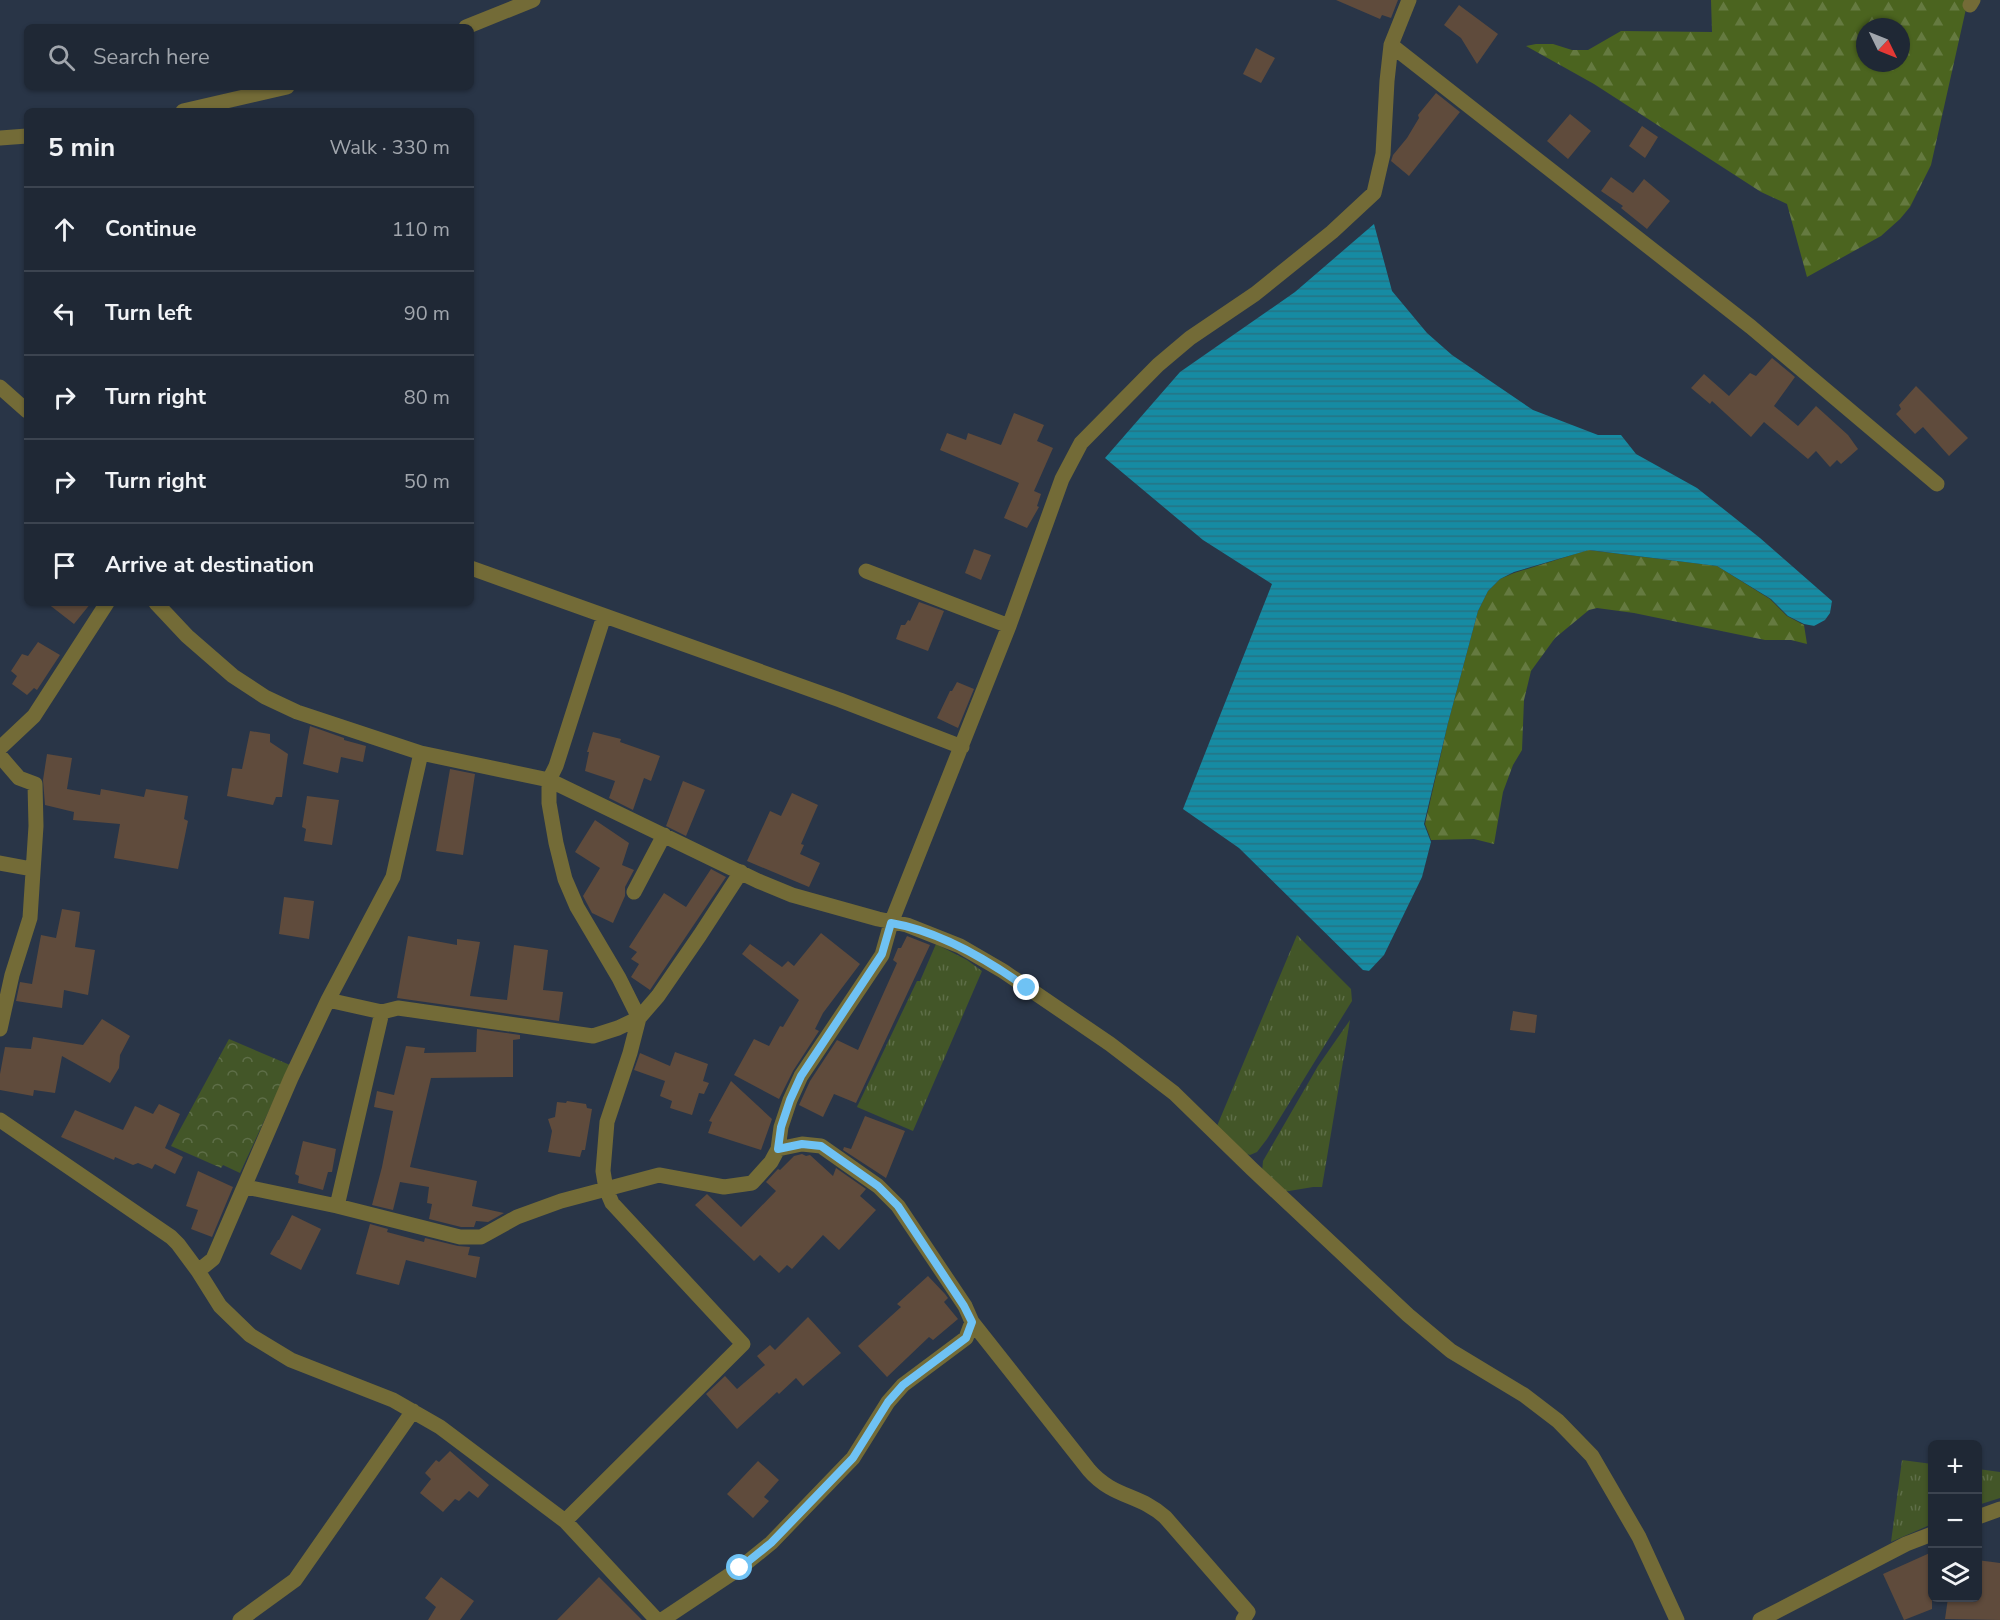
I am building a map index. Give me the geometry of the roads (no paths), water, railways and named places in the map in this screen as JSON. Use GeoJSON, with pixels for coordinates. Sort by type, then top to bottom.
{"type":"FeatureCollection","features":[{"type":"Feature","properties":{"kind":"street"},"geometry":{"type":"LineString","coordinates":[[473,24],[533,0]]}},
{"type":"Feature","properties":{"kind":"street"},"geometry":{"type":"LineString","coordinates":[[246,1187],[337,1206],[460,1237],[481,1237],[517,1217],[561,1201],[659,1175],[724,1187],[752,1183],[771,1162],[778,1149],[781,1127],[801,1076],[882,954],[891,923],[1009,626],[1062,479],[1081,443],[1158,365],[1190,338],[1255,294],[1332,232],[1374,193],[1383,154],[1391,45],[1409,0]]}},
{"type":"Feature","properties":{"kind":"street"},"geometry":{"type":"LineString","coordinates":[[1391,45],[1751,327],[1937,484]]}},
{"type":"Feature","properties":{"kind":"street"},"geometry":{"type":"LineString","coordinates":[[196,108],[274,90]]}},
{"type":"Feature","properties":{"kind":"street"},"geometry":{"type":"LineString","coordinates":[[0,138],[24,136]]}},
{"type":"Feature","properties":{"kind":"street"},"geometry":{"type":"LineString","coordinates":[[0,387],[24,408]]}},
{"type":"Feature","properties":{"kind":"street"},"geometry":{"type":"LineString","coordinates":[[474,569],[840,700],[962,747]]}},
{"type":"Feature","properties":{"kind":"street"},"geometry":{"type":"LineString","coordinates":[[866,571],[1009,626]]}},
{"type":"Feature","properties":{"kind":"street"},"geometry":{"type":"LineString","coordinates":[[0,748],[34,716],[105,606]]}},
{"type":"Feature","properties":{"kind":"street"},"geometry":{"type":"LineString","coordinates":[[159,606],[187,636],[233,676],[265,697],[297,712],[421,753],[549,780],[792,895],[891,923],[907,925],[960,946],[1003,971],[1110,1044],[1174,1093],[1408,1315],[1451,1351],[1524,1395],[1558,1421],[1592,1456],[1639,1537],[1677,1620]]}},
{"type":"Feature","properties":{"kind":"street"},"geometry":{"type":"LineString","coordinates":[[565,1521],[743,1344],[612,1203],[606,1189],[603,1172],[607,1122],[639,1018],[619,978],[578,908],[565,879],[551,813],[549,780],[556,766],[604,616]]}},
{"type":"Feature","properties":{"kind":"street"},"geometry":{"type":"LineString","coordinates":[[198,1271],[213,1259],[246,1187],[291,1078],[328,1000],[393,877],[421,753]]}},
{"type":"Feature","properties":{"kind":"street"},"geometry":{"type":"LineString","coordinates":[[0,756],[19,777],[35,784],[36,826],[30,918],[12,975],[0,1029]]}},
{"type":"Feature","properties":{"kind":"street"},"geometry":{"type":"LineString","coordinates":[[634,892],[664,835]]}},
{"type":"Feature","properties":{"kind":"street"},"geometry":{"type":"LineString","coordinates":[[0,863],[32,869]]}},
{"type":"Feature","properties":{"kind":"street"},"geometry":{"type":"LineString","coordinates":[[328,1000],[382,1012],[398,1008],[594,1036],[618,1029],[639,1018],[658,996],[741,872]]}},
{"type":"Feature","properties":{"kind":"street"},"geometry":{"type":"LineString","coordinates":[[337,1206],[382,1012]]}},
{"type":"Feature","properties":{"kind":"street"},"geometry":{"type":"LineString","coordinates":[[0,1120],[171,1237],[198,1271],[220,1306],[249,1335],[291,1360],[393,1400],[440,1427],[565,1521],[657,1620]]}},
{"type":"Feature","properties":{"kind":"street"},"geometry":{"type":"LineString","coordinates":[[778,1149],[802,1144],[821,1146],[878,1186],[898,1206],[964,1306],[972,1322],[1097,1479],[1113,1491],[1154,1507],[1160,1512],[1248,1612],[1243,1620]]}},
{"type":"Feature","properties":{"kind":"street"},"geometry":{"type":"LineString","coordinates":[[662,1620],[740,1568],[771,1543],[853,1458],[888,1402],[903,1385],[966,1338],[972,1322]]}},
{"type":"Feature","properties":{"kind":"street"},"geometry":{"type":"LineString","coordinates":[[240,1620],[295,1581],[413,1412]]}},
{"type":"Feature","properties":{"kind":"street"},"geometry":{"type":"LineString","coordinates":[[1982,1515],[2000,1509]]}},
{"type":"Feature","properties":{"kind":"street"},"geometry":{"type":"LineString","coordinates":[[1760,1620],[1906,1544],[1928,1536]]}},
{"type":"Feature","properties":{"kind":"water"},"geometry":{"type":"Polygon","coordinates":[[[1374,224],[1392,291],[1427,333],[1452,355],[1533,410],[1598,435],[1621,435],[1636,454],[1697,488],[1760,538],[1832,601],[1830,613],[1825,620],[1814,626],[1804,624],[1788,616],[1771,599],[1717,566],[1589,550],[1514,572],[1500,579],[1488,591],[1478,611],[1448,723],[1424,824],[1431,842],[1422,877],[1384,955],[1369,971],[1363,970],[1239,848],[1183,809],[1272,584],[1203,540],[1105,458],[1180,372],[1295,292],[1374,224]]]}}]}
